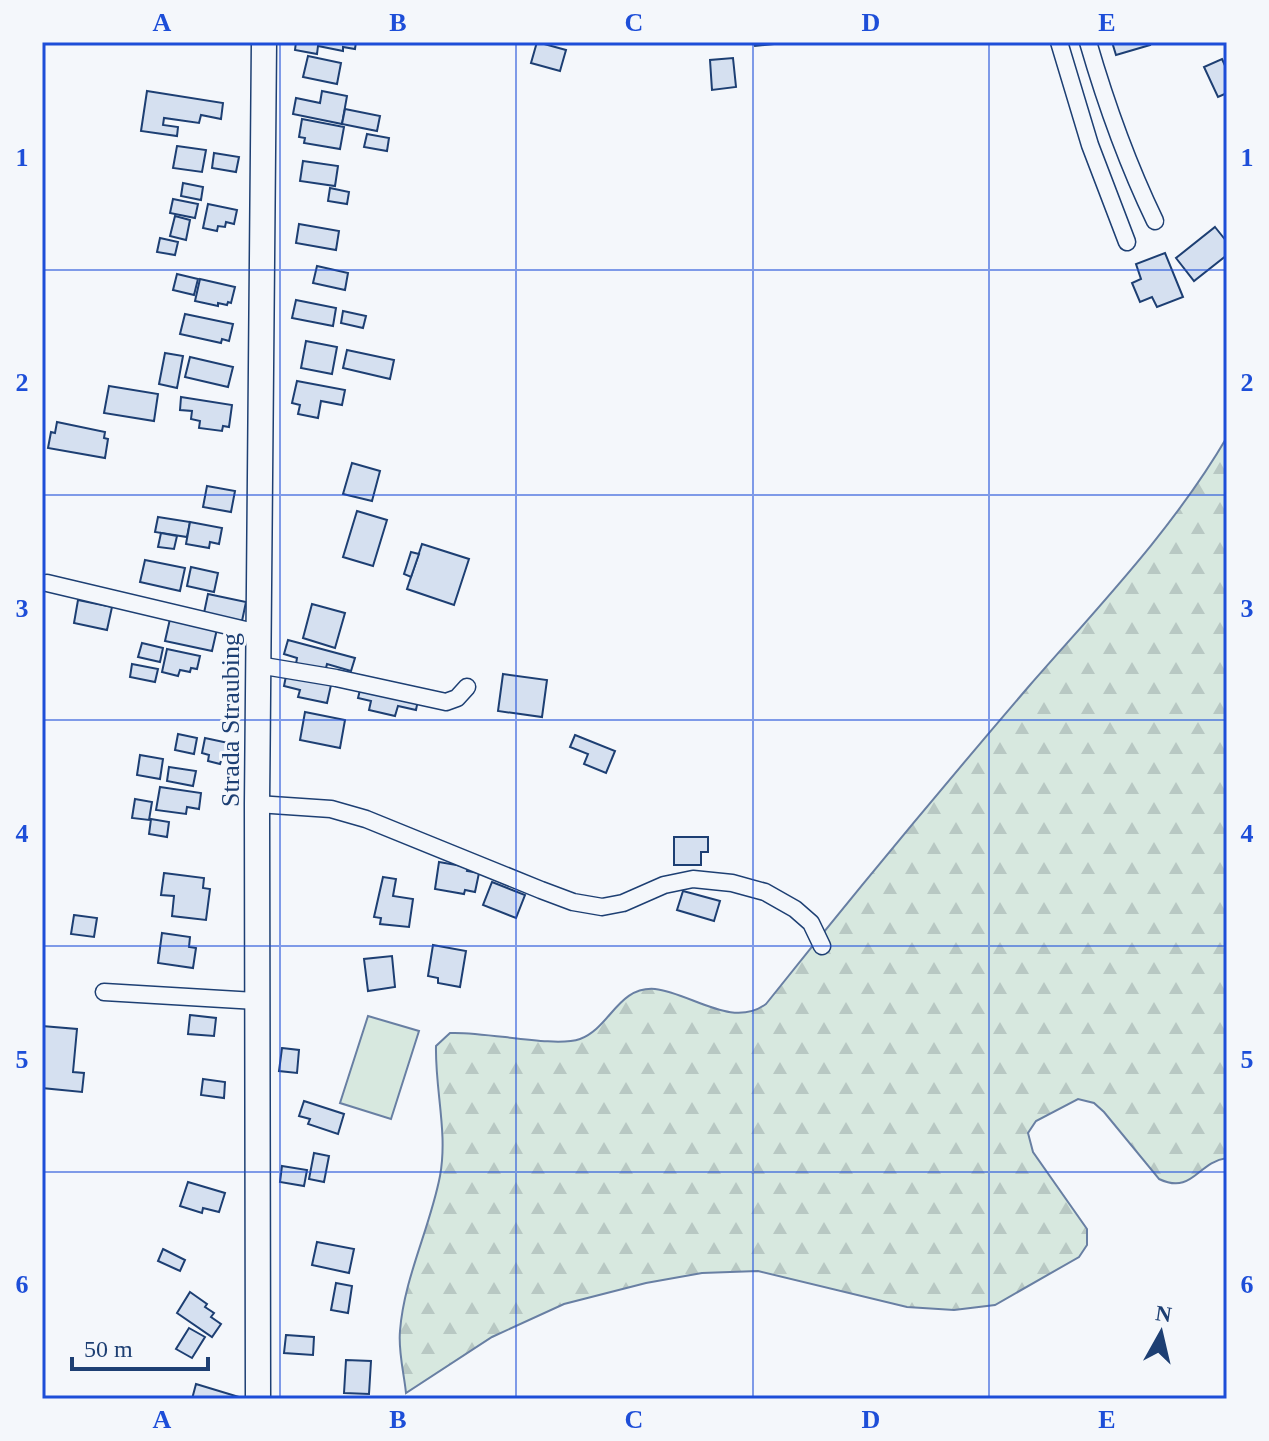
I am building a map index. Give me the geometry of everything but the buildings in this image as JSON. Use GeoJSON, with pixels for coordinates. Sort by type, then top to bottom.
{"type":"FeatureCollection","features":[{"type":"Feature","properties":{"kind":"main road","name":"Strada Straubing"},"geometry":{"type":"LineString","coordinates":[[258,1399],[257,804],[264,42]]}},
{"type":"Feature","properties":{"kind":"street"},"geometry":{"type":"LineString","coordinates":[[1059,42],[1090,145],[1127,242]]}},
{"type":"Feature","properties":{"kind":"street"},"geometry":{"type":"LineString","coordinates":[[1088,42],[1108,110],[1155,221]]}},
{"type":"Feature","properties":{"kind":"street"},"geometry":{"type":"LineString","coordinates":[[47,583],[258,633]]}},
{"type":"Feature","properties":{"kind":"street"},"geometry":{"type":"LineString","coordinates":[[258,665],[446,702],[457,698],[467,687]]}},
{"type":"Feature","properties":{"kind":"street"},"geometry":{"type":"LineString","coordinates":[[257,804],[331,809],[366,819],[573,902],[602,907],[623,903],[664,885],[693,879],[732,883],[765,892],[795,909],[811,923],[822,946]]}},
{"type":"Feature","properties":{"kind":"street"},"geometry":{"type":"LineString","coordinates":[[104,992],[257,1001]]}},
{"type":"Feature","properties":{"kind":"green space"},"geometry":{"type":"Polygon","coordinates":[[[1227,437],[1227,1158],[1208,1165],[1180,1183],[1159,1179],[1104,1112],[1094,1103],[1078,1099],[1036,1121],[1028,1133],[1033,1152],[1087,1229],[1087,1245],[1079,1257],[995,1305],[954,1310],[907,1307],[758,1271],[702,1273],[646,1283],[564,1304],[492,1337],[406,1393],[400,1346],[402,1311],[436,1195],[442,1160],[436,1046],[450,1033],[554,1042],[580,1039],[590,1034],[623,1001],[642,990],[669,992],[739,1013],[753,1011],[766,1004],[963,764],[1160,535],[1227,437]]]}},
{"type":"Feature","properties":{"kind":"green space"},"geometry":{"type":"Polygon","coordinates":[[[368,1016],[419,1031],[391,1119],[340,1103],[368,1016]]]}}]}
